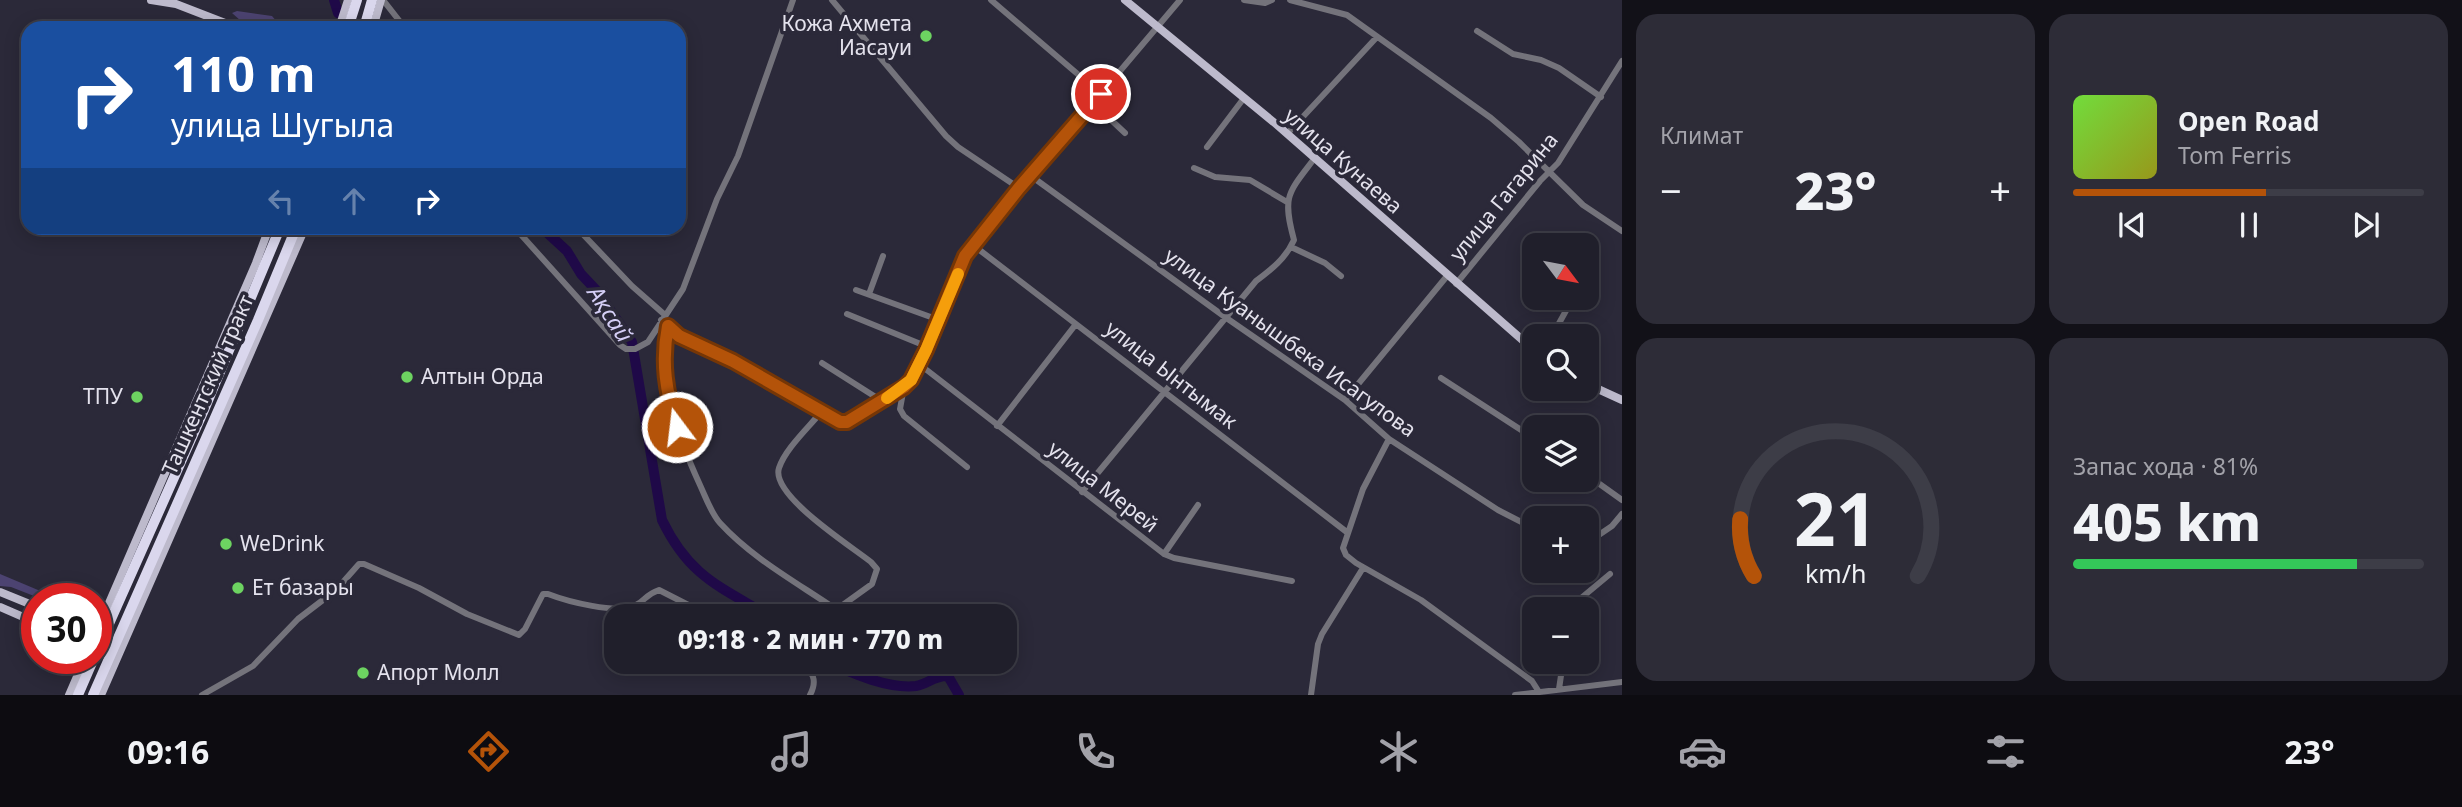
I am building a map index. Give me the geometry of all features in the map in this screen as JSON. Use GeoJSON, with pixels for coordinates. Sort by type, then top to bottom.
{"type":"FeatureCollection","features":[{"type":"Feature","properties":{"kind":"highway"},"geometry":{"type":"LineString","coordinates":[[350,21],[357,0]]}},
{"type":"Feature","properties":{"kind":"highway"},"geometry":{"type":"LineString","coordinates":[[368,21],[377,3]]}},
{"type":"Feature","properties":{"kind":"highway"},"geometry":{"type":"LineString","coordinates":[[112,617],[204,410],[277,235]]}},
{"type":"Feature","properties":{"kind":"highway","name":"Ташкентский тракт"},"geometry":{"type":"LineString","coordinates":[[93,695],[293,235]]}},
{"type":"Feature","properties":{"kind":"highway"},"geometry":{"type":"LineString","coordinates":[[78,695],[82,674]]}},
{"type":"Feature","properties":{"kind":"main road"},"geometry":{"type":"LineString","coordinates":[[151,0],[176,4],[221,21]]}},
{"type":"Feature","properties":{"kind":"main road"},"geometry":{"type":"LineString","coordinates":[[341,21],[348,0]]}},
{"type":"Feature","properties":{"kind":"main road","name":"улица Кунаева"},"geometry":{"type":"LineString","coordinates":[[1125,0],[1287,134],[1522,340]]}},
{"type":"Feature","properties":{"kind":"main road"},"geometry":{"type":"LineString","coordinates":[[374,21],[377,3]]}},
{"type":"Feature","properties":{"kind":"main road"},"geometry":{"type":"LineString","coordinates":[[112,596],[266,235]]}},
{"type":"Feature","properties":{"kind":"main road"},"geometry":{"type":"LineString","coordinates":[[101,695],[302,235]]}},
{"type":"Feature","properties":{"kind":"main road"},"geometry":{"type":"LineString","coordinates":[[1599,389],[1622,400]]}},
{"type":"Feature","properties":{"kind":"main road"},"geometry":{"type":"LineString","coordinates":[[0,592],[21,601]]}},
{"type":"Feature","properties":{"kind":"main road"},"geometry":{"type":"LineString","coordinates":[[0,607],[21,616]]}},
{"type":"Feature","properties":{"kind":"main road"},"geometry":{"type":"LineString","coordinates":[[69,695],[79,674]]}},
{"type":"Feature","properties":{"kind":"street"},"geometry":{"type":"LineString","coordinates":[[521,235],[626,349],[635,349],[648,342],[683,289],[717,199],[738,156],[793,0]]}},
{"type":"Feature","properties":{"kind":"street"},"geometry":{"type":"LineString","coordinates":[[832,0],[946,136],[1019,188]]}},
{"type":"Feature","properties":{"kind":"street"},"geometry":{"type":"LineString","coordinates":[[991,0],[1101,94]]}},
{"type":"Feature","properties":{"kind":"street"},"geometry":{"type":"LineString","coordinates":[[584,235],[679,336],[733,361],[840,422],[847,422],[911,380],[928,347],[965,256],[1019,188],[1180,0]]}},
{"type":"Feature","properties":{"kind":"street"},"geometry":{"type":"LineString","coordinates":[[1244,0],[1265,3],[1272,0]]}},
{"type":"Feature","properties":{"kind":"street"},"geometry":{"type":"LineString","coordinates":[[1290,0],[1348,15],[1376,38],[1491,118],[1593,214],[1622,231]]}},
{"type":"Feature","properties":{"kind":"street"},"geometry":{"type":"LineString","coordinates":[[377,3],[397,21]]}},
{"type":"Feature","properties":{"kind":"street"},"geometry":{"type":"LineString","coordinates":[[1477,31],[1513,54],[1541,60],[1559,68],[1601,97]]}},
{"type":"Feature","properties":{"kind":"street"},"geometry":{"type":"LineString","coordinates":[[1287,134],[1376,38]]}},
{"type":"Feature","properties":{"kind":"street","name":"улица Гагарина"},"geometry":{"type":"LineString","coordinates":[[1456,284],[1558,163],[1622,61]]}},
{"type":"Feature","properties":{"kind":"street"},"geometry":{"type":"LineString","coordinates":[[1207,147],[1244,98]]}},
{"type":"Feature","properties":{"kind":"street"},"geometry":{"type":"LineString","coordinates":[[1093,103],[1125,133]]}},
{"type":"Feature","properties":{"kind":"street"},"geometry":{"type":"LineString","coordinates":[[1082,492],[1255,281],[1273,268],[1291,247],[1294,240],[1288,219],[1289,191],[1314,159]]}},
{"type":"Feature","properties":{"kind":"street"},"geometry":{"type":"LineString","coordinates":[[1194,168],[1215,177],[1250,180],[1287,202]]}},
{"type":"Feature","properties":{"kind":"street","name":"улица Куанышбека Исагулова"},"geometry":{"type":"LineString","coordinates":[[1031,176],[1225,317],[1345,400],[1390,439],[1498,510],[1522,522]]}},
{"type":"Feature","properties":{"kind":"street","name":"улица Ынтымак"},"geometry":{"type":"LineString","coordinates":[[973,245],[1348,533]]}},
{"type":"Feature","properties":{"kind":"street"},"geometry":{"type":"LineString","coordinates":[[1291,247],[1325,263],[1341,276]]}},
{"type":"Feature","properties":{"kind":"street"},"geometry":{"type":"LineString","coordinates":[[869,295],[883,256]]}},
{"type":"Feature","properties":{"kind":"street"},"geometry":{"type":"LineString","coordinates":[[1345,400],[1447,276]]}},
{"type":"Feature","properties":{"kind":"street"},"geometry":{"type":"LineString","coordinates":[[856,290],[939,320]]}},
{"type":"Feature","properties":{"kind":"street"},"geometry":{"type":"LineString","coordinates":[[848,314],[928,347]]}},
{"type":"Feature","properties":{"kind":"street"},"geometry":{"type":"LineString","coordinates":[[997,426],[1076,324]]}},
{"type":"Feature","properties":{"kind":"street"},"geometry":{"type":"LineString","coordinates":[[668,326],[664,349],[668,400],[695,475],[713,514],[731,534],[779,572],[831,606],[840,607],[872,584],[877,569],[806,512],[785,492],[778,480],[778,470],[783,458],[822,411]]}},
{"type":"Feature","properties":{"kind":"street"},"geometry":{"type":"LineString","coordinates":[[822,363],[874,396],[879,403]]}},
{"type":"Feature","properties":{"kind":"street","name":"улица Мерей"},"geometry":{"type":"LineString","coordinates":[[919,364],[1164,554],[1293,580]]}},
{"type":"Feature","properties":{"kind":"street"},"geometry":{"type":"LineString","coordinates":[[1441,378],[1522,431]]}},
{"type":"Feature","properties":{"kind":"street"},"geometry":{"type":"LineString","coordinates":[[904,387],[900,409],[904,416],[967,467]]}},
{"type":"Feature","properties":{"kind":"street"},"geometry":{"type":"LineString","coordinates":[[1390,439],[1363,489],[1343,548],[1346,555],[1363,568],[1421,600],[1532,681],[1539,692]]}},
{"type":"Feature","properties":{"kind":"street"},"geometry":{"type":"LineString","coordinates":[[1599,484],[1622,500]]}},
{"type":"Feature","properties":{"kind":"street"},"geometry":{"type":"LineString","coordinates":[[1164,554],[1198,505]]}},
{"type":"Feature","properties":{"kind":"street"},"geometry":{"type":"LineString","coordinates":[[1599,535],[1619,522],[1622,514]]}},
{"type":"Feature","properties":{"kind":"street"},"geometry":{"type":"LineString","coordinates":[[202,695],[253,666],[298,619],[336,590],[359,564],[419,588],[467,614],[519,635],[525,629],[543,594],[578,605],[604,607]]}},
{"type":"Feature","properties":{"kind":"street"},"geometry":{"type":"LineString","coordinates":[[1311,695],[1318,644],[1322,634],[1363,568]]}},
{"type":"Feature","properties":{"kind":"street"},"geometry":{"type":"LineString","coordinates":[[1582,597],[1610,574]]}},
{"type":"Feature","properties":{"kind":"street"},"geometry":{"type":"LineString","coordinates":[[638,604],[646,594],[659,590],[686,604]]}},
{"type":"Feature","properties":{"kind":"street"},"geometry":{"type":"LineString","coordinates":[[810,695],[815,681],[813,674]]}},
{"type":"Feature","properties":{"kind":"street"},"geometry":{"type":"LineString","coordinates":[[1559,689],[1561,674]]}},
{"type":"Feature","properties":{"kind":"street"},"geometry":{"type":"LineString","coordinates":[[108,695],[110,676]]}},
{"type":"Feature","properties":{"kind":"street"},"geometry":{"type":"LineString","coordinates":[[1515,695],[1622,682]]}},
{"type":"Feature","properties":{"kind":"shaded area"},"geometry":{"type":"Polygon","coordinates":[[[237,11],[272,16],[276,21],[241,21],[232,13],[237,11]]]}},
{"type":"Feature","properties":{"kind":"shaded area"},"geometry":{"type":"Polygon","coordinates":[[[0,574],[21,583],[21,591],[0,586],[0,574]]]}},
{"type":"Feature","properties":{"kind":"waterway","name":"Ақсай"},"geometry":{"type":"LineString","coordinates":[[334,0],[338,13]]}},
{"type":"Feature","properties":{"kind":"waterway","name":"Ақсай"},"geometry":{"type":"LineString","coordinates":[[550,235],[567,251],[632,342],[662,520],[672,539],[707,578],[749,604]]}},
{"type":"Feature","properties":{"kind":"waterway","name":"Ақсай"},"geometry":{"type":"LineString","coordinates":[[856,674],[883,683],[906,686],[916,686],[948,676],[959,695]]}},
{"type":"Feature","properties":{"kind":"slow traffic"},"geometry":{"type":"LineString","coordinates":[[887,398],[911,380],[958,274]]}},
{"type":"Feature","properties":{"kind":"place","name":"Кожа Ахмета Иасауи"},"geometry":{"type":"Point","coordinates":[926,36]}},
{"type":"Feature","properties":{"kind":"place","name":"Алтын Орда"},"geometry":{"type":"Point","coordinates":[407,377]}},
{"type":"Feature","properties":{"kind":"place","name":"ТПУ"},"geometry":{"type":"Point","coordinates":[137,397]}},
{"type":"Feature","properties":{"kind":"place","name":"WeDrink"},"geometry":{"type":"Point","coordinates":[226,544]}},
{"type":"Feature","properties":{"kind":"place","name":"Ет базары"},"geometry":{"type":"Point","coordinates":[238,588]}},
{"type":"Feature","properties":{"kind":"place","name":"Апорт Молл"},"geometry":{"type":"Point","coordinates":[363,673]}},
{"type":"Feature","properties":{"kind":"route"},"geometry":{"type":"LineString","coordinates":[[677,427],[668,400],[664,370],[668,326],[679,336],[733,361],[840,422],[847,422],[904,387],[911,380],[926,350],[965,256],[1019,188],[1101,94]]}}]}
